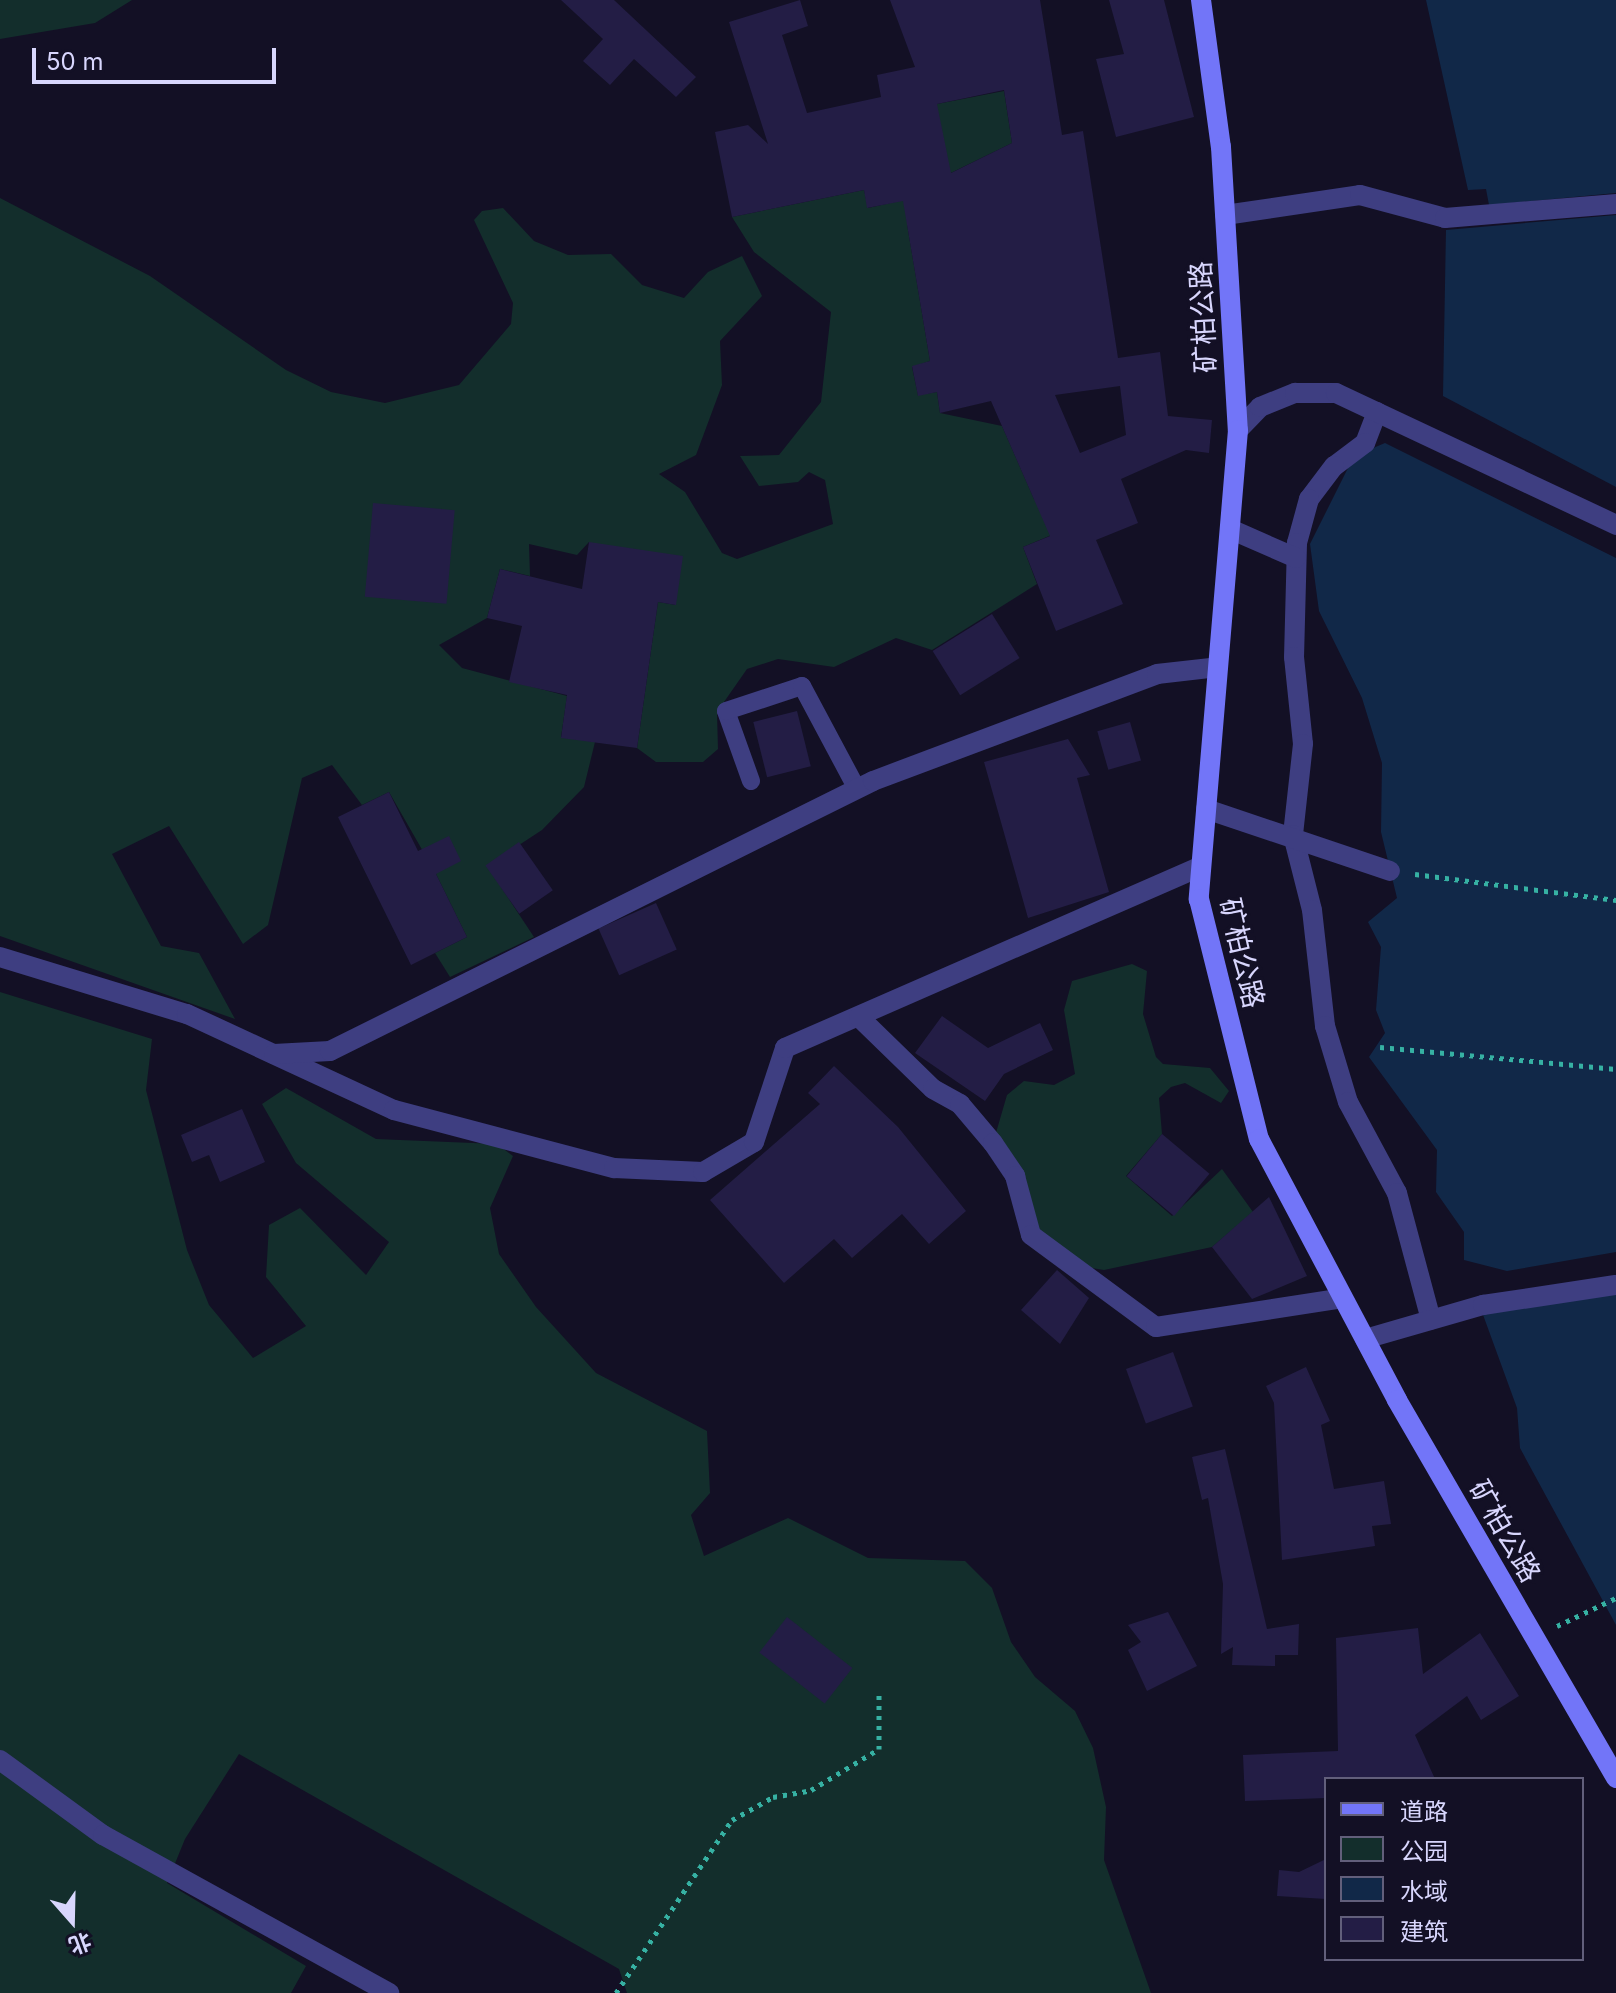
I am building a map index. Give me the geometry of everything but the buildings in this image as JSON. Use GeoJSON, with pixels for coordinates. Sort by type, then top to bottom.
{"type":"FeatureCollection","features":[{"type":"Feature","properties":{"kind":"street","name":"矿柏公路"},"geometry":{"type":"LineString","coordinates":[[1201,0],[1225,215],[1238,430],[1199,899],[1259,1139],[1365,1339],[1616,1778]]}},
{"type":"Feature","properties":{"kind":"street"},"geometry":{"type":"LineString","coordinates":[[1225,215],[1360,195],[1445,218],[1616,204]]}},
{"type":"Feature","properties":{"kind":"street"},"geometry":{"type":"LineString","coordinates":[[1238,430],[1260,407],[1295,393],[1336,393],[1616,525]]}},
{"type":"Feature","properties":{"kind":"street"},"geometry":{"type":"LineString","coordinates":[[1377,412],[1365,443],[1334,466],[1309,499],[1296,558],[1303,744],[1293,835],[1312,910],[1325,1026],[1348,1102],[1397,1193],[1431,1320]]}},
{"type":"Feature","properties":{"kind":"street"},"geometry":{"type":"LineString","coordinates":[[1230,529],[1296,558]]}},
{"type":"Feature","properties":{"kind":"street"},"geometry":{"type":"LineString","coordinates":[[271,1054],[330,1051],[857,789],[1157,674],[1218,667]]}},
{"type":"Feature","properties":{"kind":"street"},"geometry":{"type":"LineString","coordinates":[[1206,809],[1293,835],[1390,871]]}},
{"type":"Feature","properties":{"kind":"street"},"geometry":{"type":"LineString","coordinates":[[0,957],[187,1014],[394,1110],[614,1168],[703,1172],[754,1142],[785,1048],[1201,866]]}},
{"type":"Feature","properties":{"kind":"street"},"geometry":{"type":"LineString","coordinates":[[859,1017],[933,1089],[960,1104],[993,1143],[1015,1176],[1031,1235],[1156,1327],[1343,1298]]}},
{"type":"Feature","properties":{"kind":"street"},"geometry":{"type":"LineString","coordinates":[[1365,1339],[1431,1320],[1616,1285]]}},
{"type":"Feature","properties":{"kind":"street"},"geometry":{"type":"LineString","coordinates":[[0,1760],[103,1835],[389,1993]]}},
{"type":"Feature","properties":{"kind":"lane"},"geometry":{"type":"LineString","coordinates":[[751,781],[726,711],[802,686],[857,789]]}},
{"type":"Feature","properties":{"kind":"path"},"geometry":{"type":"LineString","coordinates":[[1390,871],[1616,900]]}},
{"type":"Feature","properties":{"kind":"path"},"geometry":{"type":"LineString","coordinates":[[1380,1047],[1616,1069]]}},
{"type":"Feature","properties":{"kind":"path"},"geometry":{"type":"LineString","coordinates":[[1535,1637],[1616,1598]]}},
{"type":"Feature","properties":{"kind":"path"},"geometry":{"type":"LineString","coordinates":[[616,1993],[732,1820],[773,1797],[811,1790],[879,1749],[879,1692]]}},
{"type":"Feature","properties":{"kind":"green space"},"geometry":{"type":"Polygon","coordinates":[[[0,0],[132,0],[95,23],[0,39],[0,0]]]}},
{"type":"Feature","properties":{"kind":"green space"},"geometry":{"type":"Polygon","coordinates":[[[1004,91],[1012,143],[920,188],[924,218],[907,224],[930,361],[912,367],[918,395],[937,392],[940,413],[1002,426],[1034,499],[1061,531],[1023,547],[1037,584],[932,650],[896,638],[834,667],[778,659],[747,669],[717,712],[718,749],[703,762],[656,762],[637,748],[658,602],[676,605],[589,542],[577,555],[529,544],[530,576],[500,569],[487,618],[439,645],[462,668],[567,696],[561,737],[595,742],[584,787],[542,830],[487,866],[534,937],[450,977],[435,953],[467,937],[436,874],[389,792],[362,805],[332,765],[302,778],[268,925],[243,944],[169,826],[112,854],[161,946],[199,953],[235,1019],[0,936],[0,198],[150,276],[286,370],[331,392],[385,403],[459,385],[511,324],[513,303],[474,220],[482,211],[503,208],[534,241],[568,255],[611,254],[642,285],[684,298],[708,272],[742,256],[762,296],[720,341],[722,385],[696,455],[659,474],[685,492],[722,553],[737,559],[833,524],[825,480],[809,472],[798,482],[759,486],[740,456],[779,455],[821,402],[831,312],[754,252],[732,217],[864,190],[868,208],[904,200],[937,104],[1004,91]]]}},
{"type":"Feature","properties":{"kind":"green space"},"geometry":{"type":"Polygon","coordinates":[[[1132,964],[1147,971],[1143,1014],[1156,1057],[1163,1064],[1210,1068],[1229,1091],[1221,1103],[1185,1083],[1171,1087],[1159,1098],[1162,1134],[1126,1176],[1172,1216],[1222,1169],[1253,1212],[1212,1247],[1104,1270],[1067,1264],[1050,1252],[993,1143],[1007,1095],[1024,1081],[1054,1085],[1075,1074],[1064,1010],[1072,981],[1132,964]]]}},
{"type":"Feature","properties":{"kind":"green space"},"geometry":{"type":"Polygon","coordinates":[[[0,992],[152,1039],[146,1090],[187,1250],[209,1305],[253,1358],[306,1326],[266,1277],[269,1225],[300,1208],[366,1275],[389,1242],[296,1163],[262,1104],[286,1088],[376,1139],[497,1144],[513,1156],[490,1208],[499,1254],[536,1307],[596,1373],[707,1431],[710,1493],[691,1515],[704,1556],[788,1518],[868,1558],[965,1561],[992,1588],[1011,1642],[1035,1677],[1075,1711],[1093,1748],[1106,1807],[1104,1860],[1151,1993],[627,1993],[619,1969],[239,1754],[185,1839],[167,1883],[306,1966],[291,1993],[0,1993],[0,992]]]}},
{"type":"Feature","properties":{"kind":"water"},"geometry":{"type":"Polygon","coordinates":[[[1426,0],[1616,0],[1616,193],[1489,205],[1486,189],[1468,190],[1426,0]]]}},
{"type":"Feature","properties":{"kind":"water"},"geometry":{"type":"Polygon","coordinates":[[[1616,215],[1616,487],[1443,396],[1446,230],[1616,215]]]}},
{"type":"Feature","properties":{"kind":"water"},"geometry":{"type":"Polygon","coordinates":[[[1385,443],[1616,558],[1616,1252],[1507,1271],[1464,1260],[1464,1232],[1436,1192],[1437,1150],[1369,1057],[1385,1033],[1376,1010],[1381,947],[1368,922],[1397,898],[1381,832],[1382,763],[1362,698],[1319,611],[1310,544],[1354,456],[1385,443]]]}},
{"type":"Feature","properties":{"kind":"water"},"geometry":{"type":"Polygon","coordinates":[[[1616,1291],[1616,1625],[1520,1448],[1517,1408],[1482,1312],[1616,1291]]]}}]}
